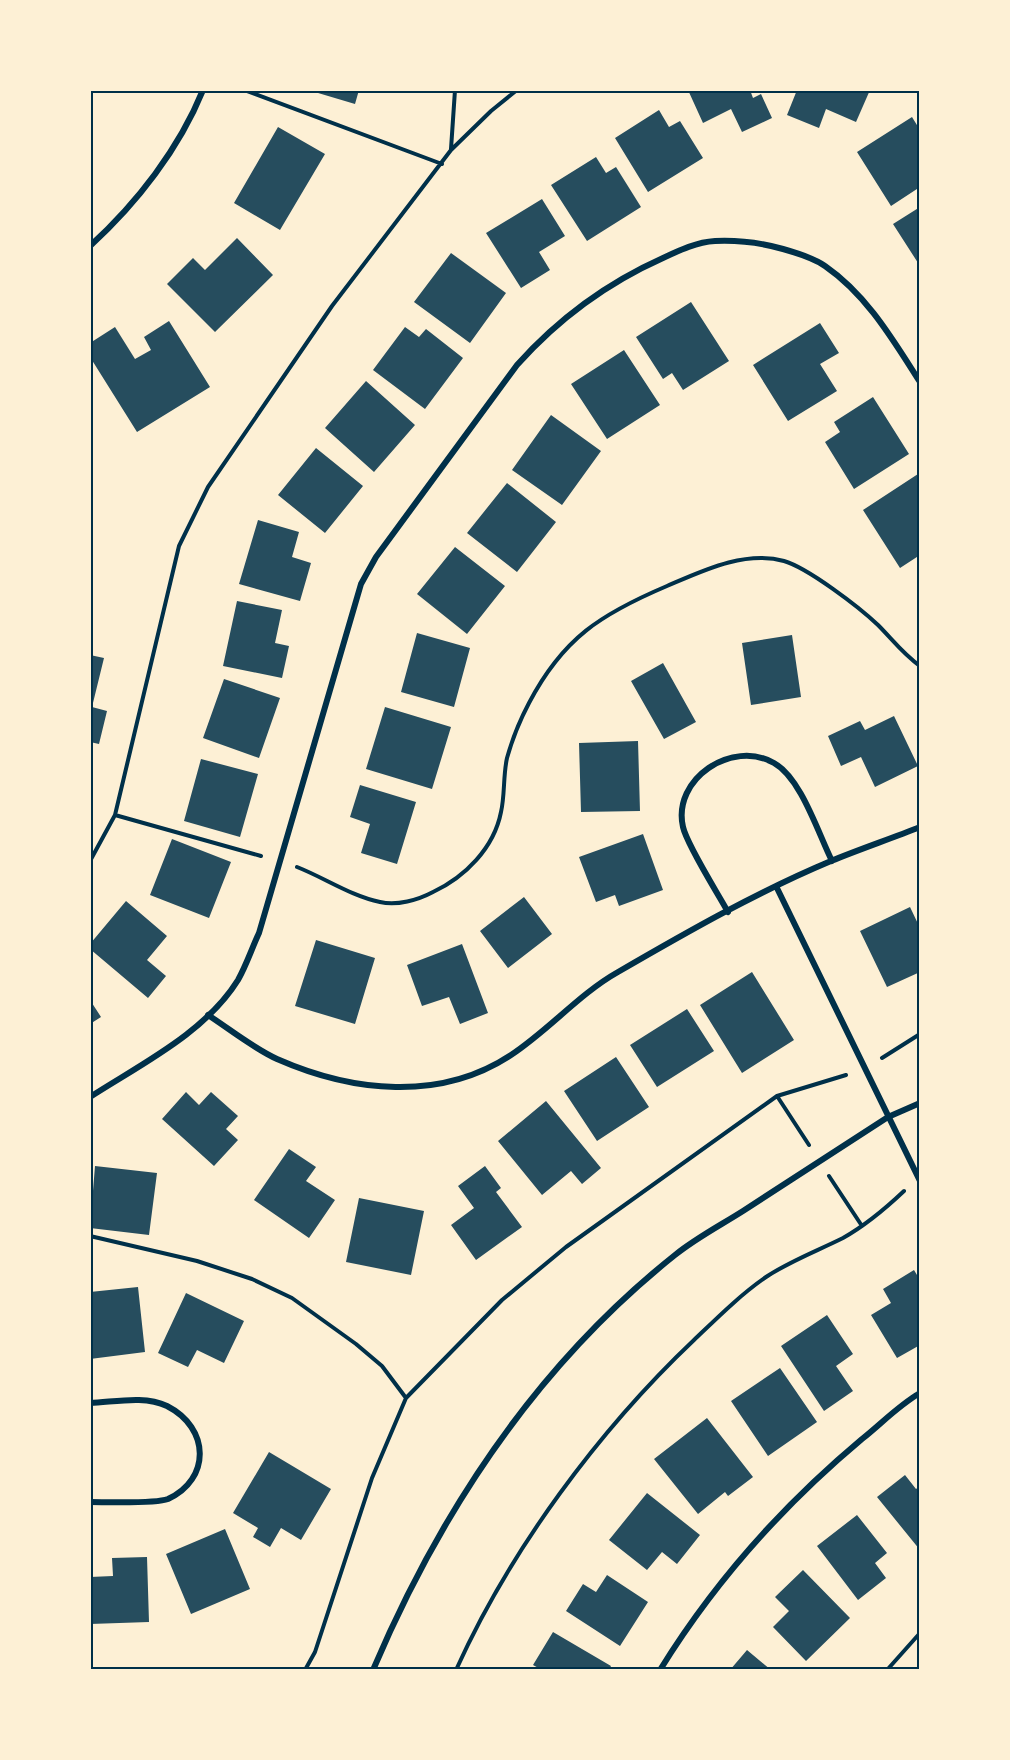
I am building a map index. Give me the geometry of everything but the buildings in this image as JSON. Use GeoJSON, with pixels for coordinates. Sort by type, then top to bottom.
{"type":"FeatureCollection","features":[{"type":"Feature","properties":{"kind":"street"},"geometry":{"type":"LineString","coordinates":[[90,246],[115,223],[151,178],[178,139],[203,90]]}},
{"type":"Feature","properties":{"kind":"street"},"geometry":{"type":"LineString","coordinates":[[90,1097],[178,1040],[208,1015],[238,980],[259,933],[361,584],[376,557],[517,364],[570,313],[639,269],[686,247],[714,241],[764,244],[823,264],[844,280],[870,309],[920,382]]}},
{"type":"Feature","properties":{"kind":"street"},"geometry":{"type":"LineString","coordinates":[[728,912],[683,828],[681,810],[684,794],[694,779],[722,760],[738,756],[774,762],[789,776],[798,789],[831,861]]}},
{"type":"Feature","properties":{"kind":"street"},"geometry":{"type":"LineString","coordinates":[[208,1015],[276,1058],[322,1076],[376,1088],[430,1086],[465,1079],[511,1055],[615,974],[776,886],[831,861],[920,827]]}},
{"type":"Feature","properties":{"kind":"street"},"geometry":{"type":"LineString","coordinates":[[776,886],[919,1180]]}},
{"type":"Feature","properties":{"kind":"street"},"geometry":{"type":"LineString","coordinates":[[374,1670],[393,1624],[462,1494],[505,1432],[562,1362],[611,1312],[676,1254],[888,1117],[920,1103]]}},
{"type":"Feature","properties":{"kind":"street"},"geometry":{"type":"LineString","coordinates":[[660,1670],[684,1632],[730,1569],[787,1506],[838,1459],[920,1393]]}},
{"type":"Feature","properties":{"kind":"street"},"geometry":{"type":"LineString","coordinates":[[90,1403],[148,1400],[167,1407],[185,1419],[197,1433],[201,1451],[194,1473],[182,1490],[166,1500],[90,1502]]}},
{"type":"Feature","properties":{"kind":"path"},"geometry":{"type":"LineString","coordinates":[[244,90],[442,164]]}},
{"type":"Feature","properties":{"kind":"path"},"geometry":{"type":"LineString","coordinates":[[451,150],[455,90]]}},
{"type":"Feature","properties":{"kind":"path"},"geometry":{"type":"LineString","coordinates":[[90,861],[115,815],[169,582],[179,546],[193,516],[227,458],[332,306],[451,150],[491,111],[517,90]]}},
{"type":"Feature","properties":{"kind":"path"},"geometry":{"type":"LineString","coordinates":[[115,815],[280,861],[382,903],[404,902],[452,884],[485,850],[501,813],[507,759],[528,704],[561,653],[584,630],[619,606],[684,578],[738,560],[763,557],[786,561],[816,578],[876,623],[908,658],[920,666]]}},
{"type":"Feature","properties":{"kind":"path"},"geometry":{"type":"LineString","coordinates":[[305,1670],[315,1652],[372,1478],[406,1398],[502,1300],[595,1226],[777,1096],[865,1069],[920,1034]]}},
{"type":"Feature","properties":{"kind":"path"},"geometry":{"type":"LineString","coordinates":[[456,1670],[483,1613],[538,1527],[627,1410],[673,1360],[716,1319],[766,1277],[862,1226],[919,1180]]}},
{"type":"Feature","properties":{"kind":"path"},"geometry":{"type":"LineString","coordinates":[[90,1236],[197,1261],[252,1279],[292,1298],[356,1344],[382,1366],[406,1398]]}},
{"type":"Feature","properties":{"kind":"path"},"geometry":{"type":"LineString","coordinates":[[887,1670],[920,1633]]}}]}
